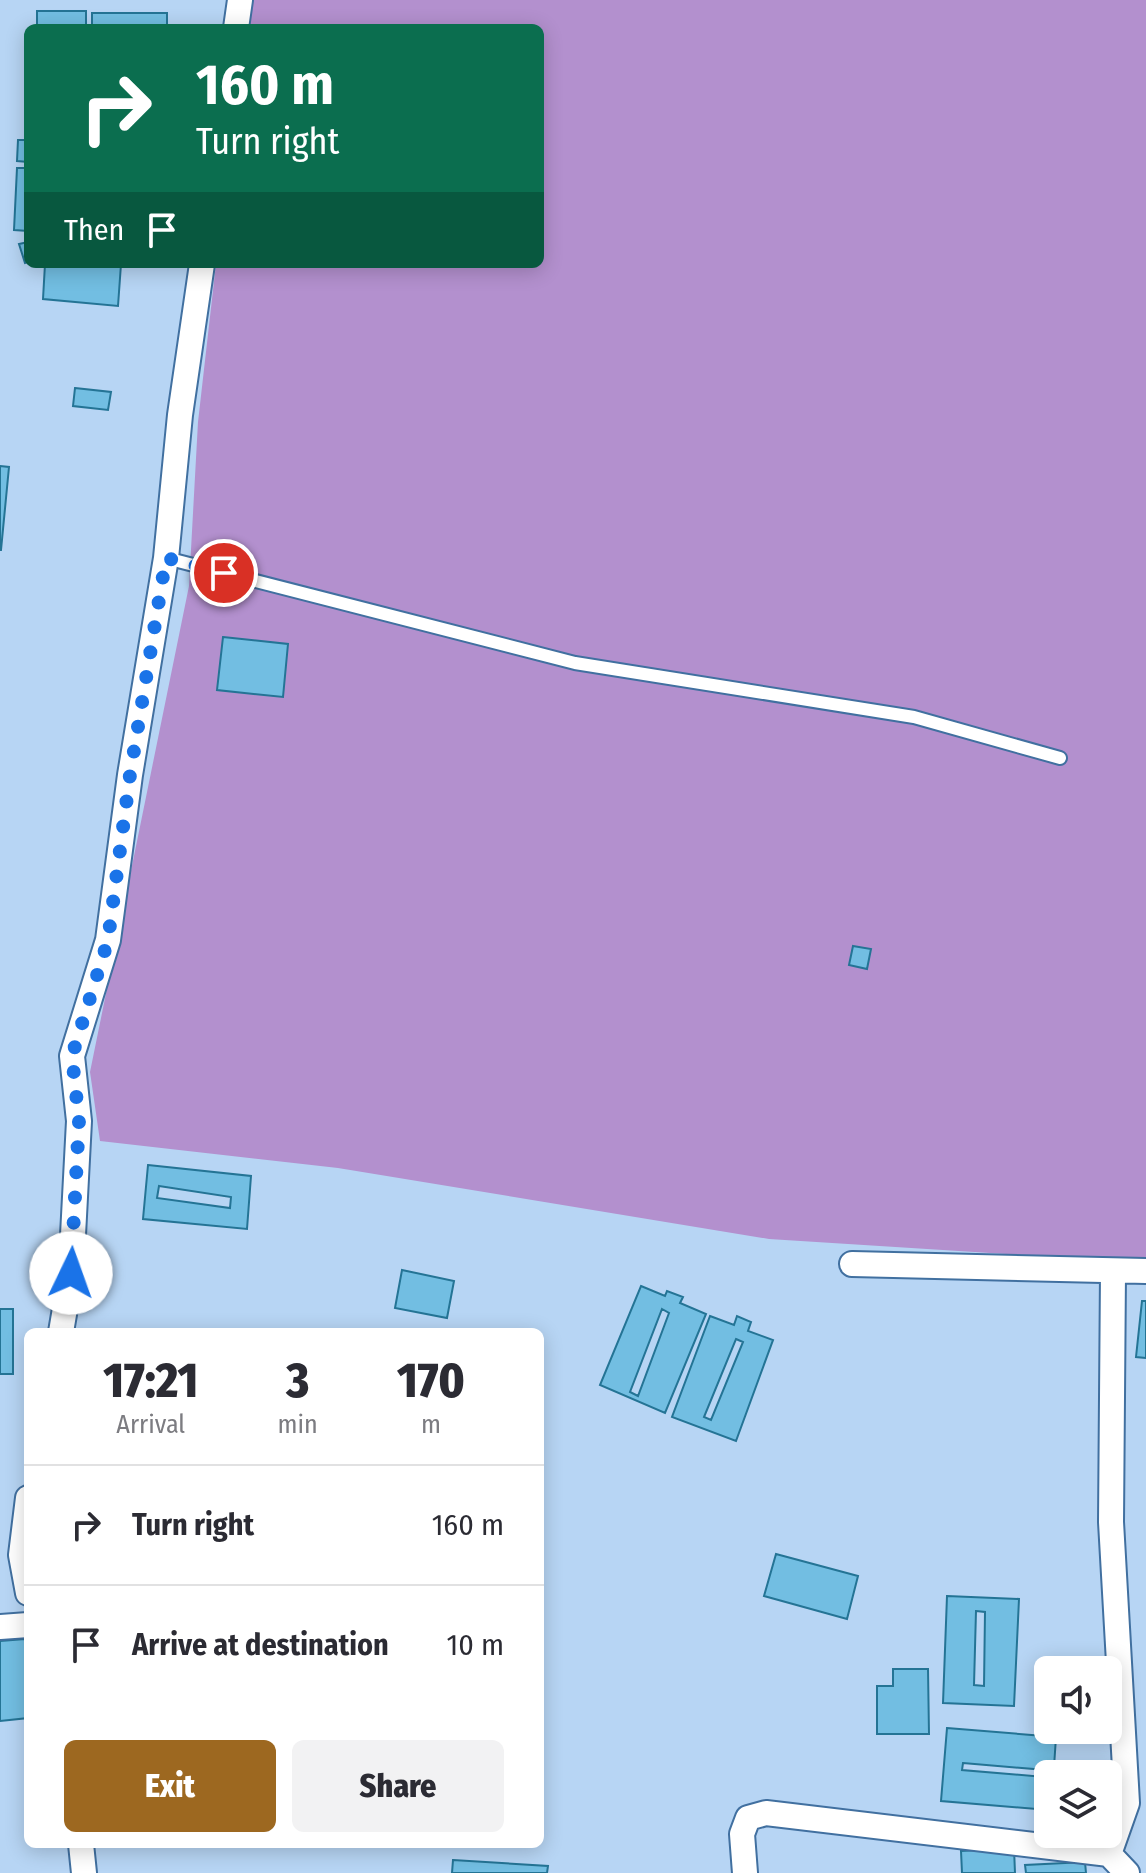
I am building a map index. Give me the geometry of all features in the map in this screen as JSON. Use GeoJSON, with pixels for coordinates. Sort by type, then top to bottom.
{"type":"FeatureCollection","features":[{"type":"Feature","properties":{"kind":"street"},"geometry":{"type":"LineString","coordinates":[[237,24],[240,0]]}},
{"type":"Feature","properties":{"kind":"street"},"geometry":{"type":"LineString","coordinates":[[62,1328],[71,1273],[79,1121],[72,1056],[108,940],[130,775],[166,558],[180,415],[201,268]]}},
{"type":"Feature","properties":{"kind":"street"},"geometry":{"type":"LineString","coordinates":[[852,1264],[1146,1271]]}},
{"type":"Feature","properties":{"kind":"street"},"geometry":{"type":"LineString","coordinates":[[1109,1854],[1127,1803],[1111,1522],[1113,1272]]}},
{"type":"Feature","properties":{"kind":"street"},"geometry":{"type":"LineString","coordinates":[[24,1531],[21,1555],[24,1571]]}},
{"type":"Feature","properties":{"kind":"street"},"geometry":{"type":"LineString","coordinates":[[0,1627],[24,1625]]}},
{"type":"Feature","properties":{"kind":"street"},"geometry":{"type":"LineString","coordinates":[[745,1873],[742,1834],[748,1818],[766,1813],[1109,1854],[1127,1873]]}},
{"type":"Feature","properties":{"kind":"street"},"geometry":{"type":"LineString","coordinates":[[81,1848],[84,1873]]}},
{"type":"Feature","properties":{"kind":"lane"},"geometry":{"type":"LineString","coordinates":[[166,558],[575,663],[914,717],[1060,758]]}},
{"type":"Feature","properties":{"kind":"shaded area"},"geometry":{"type":"Polygon","coordinates":[[[250,0],[1146,0],[1146,1258],[1071,1258],[769,1239],[338,1168],[100,1141],[90,1072],[189,586],[198,422],[216,268],[544,268],[544,24],[247,24],[250,0]]]}},
{"type":"Feature","properties":{"kind":"building"},"geometry":{"type":"Polygon","coordinates":[[[37,11],[86,11],[86,24],[37,24],[37,11]]]}},
{"type":"Feature","properties":{"kind":"building"},"geometry":{"type":"Polygon","coordinates":[[[92,13],[167,13],[167,24],[92,24],[92,13]]]}},
{"type":"Feature","properties":{"kind":"building"},"geometry":{"type":"Polygon","coordinates":[[[18,140],[24,140],[24,162],[17,161],[18,140]]]}},
{"type":"Feature","properties":{"kind":"building"},"geometry":{"type":"Polygon","coordinates":[[[17,168],[24,168],[24,231],[14,230],[17,168]]]}},
{"type":"Feature","properties":{"kind":"building"},"geometry":{"type":"Polygon","coordinates":[[[24,243],[24,260],[19,244],[24,243]]]}},
{"type":"Feature","properties":{"kind":"building"},"geometry":{"type":"Polygon","coordinates":[[[45,268],[121,268],[118,306],[43,299],[45,268]]]}},
{"type":"Feature","properties":{"kind":"building"},"geometry":{"type":"Polygon","coordinates":[[[75,388],[111,392],[108,410],[73,406],[75,388]]]}},
{"type":"Feature","properties":{"kind":"building"},"geometry":{"type":"Polygon","coordinates":[[[0,466],[9,467],[1,550],[0,550],[0,466]]]}},
{"type":"Feature","properties":{"kind":"building"},"geometry":{"type":"Polygon","coordinates":[[[223,637],[288,644],[283,697],[217,690],[223,637]]]}},
{"type":"Feature","properties":{"kind":"building"},"geometry":{"type":"Polygon","coordinates":[[[853,946],[871,949],[867,969],[849,965],[853,946]]]}},
{"type":"Feature","properties":{"kind":"building"},"geometry":{"type":"Polygon","coordinates":[[[148,1165],[251,1176],[247,1229],[143,1219],[148,1165]],[[159,1186],[157,1198],[230,1208],[231,1197],[159,1186]]]}},
{"type":"Feature","properties":{"kind":"building"},"geometry":{"type":"Polygon","coordinates":[[[402,1270],[454,1281],[447,1318],[395,1308],[402,1270]]]}},
{"type":"Feature","properties":{"kind":"building"},"geometry":{"type":"Polygon","coordinates":[[[641,1286],[665,1296],[667,1291],[683,1297],[680,1303],[706,1314],[665,1413],[600,1385],[641,1286]],[[662,1309],[630,1392],[638,1396],[669,1313],[662,1309]]]}},
{"type":"Feature","properties":{"kind":"building"},"geometry":{"type":"Polygon","coordinates":[[[1142,1301],[1146,1301],[1146,1358],[1136,1357],[1142,1301]]]}},
{"type":"Feature","properties":{"kind":"building"},"geometry":{"type":"Polygon","coordinates":[[[0,1309],[13,1309],[13,1374],[0,1374],[0,1309]]]}},
{"type":"Feature","properties":{"kind":"building"},"geometry":{"type":"Polygon","coordinates":[[[710,1316],[734,1325],[737,1316],[751,1322],[748,1331],[773,1340],[736,1441],[672,1417],[710,1316]],[[736,1339],[704,1417],[711,1420],[743,1342],[736,1339]]]}},
{"type":"Feature","properties":{"kind":"building"},"geometry":{"type":"Polygon","coordinates":[[[776,1554],[858,1576],[847,1619],[764,1596],[776,1554]]]}},
{"type":"Feature","properties":{"kind":"building"},"geometry":{"type":"Polygon","coordinates":[[[947,1596],[1019,1599],[1014,1706],[943,1703],[947,1596]],[[976,1611],[974,1685],[984,1686],[985,1612],[976,1611]]]}},
{"type":"Feature","properties":{"kind":"building"},"geometry":{"type":"Polygon","coordinates":[[[24,1639],[24,1718],[0,1721],[0,1641],[24,1639]]]}},
{"type":"Feature","properties":{"kind":"building"},"geometry":{"type":"Polygon","coordinates":[[[893,1669],[928,1669],[929,1734],[877,1734],[877,1686],[893,1686],[893,1669]]]}},
{"type":"Feature","properties":{"kind":"building"},"geometry":{"type":"Polygon","coordinates":[[[947,1728],[1034,1735],[1034,1744],[1056,1744],[1054,1760],[1034,1760],[1034,1769],[963,1763],[962,1770],[1034,1776],[1034,1809],[941,1801],[947,1728]]]}},
{"type":"Feature","properties":{"kind":"building"},"geometry":{"type":"Polygon","coordinates":[[[1014,1848],[1015,1873],[962,1873],[961,1851],[1014,1848]]]}},
{"type":"Feature","properties":{"kind":"building"},"geometry":{"type":"Polygon","coordinates":[[[453,1860],[548,1866],[547,1873],[452,1873],[453,1860]]]}},
{"type":"Feature","properties":{"kind":"building"},"geometry":{"type":"Polygon","coordinates":[[[1085,1862],[1086,1873],[1026,1873],[1025,1865],[1085,1862]]]}},
{"type":"Feature","properties":{"kind":"route"},"geometry":{"type":"LineString","coordinates":[[71,1273],[79,1121],[72,1056],[95,991],[108,940],[130,775],[166,558],[224,573]]}}]}
